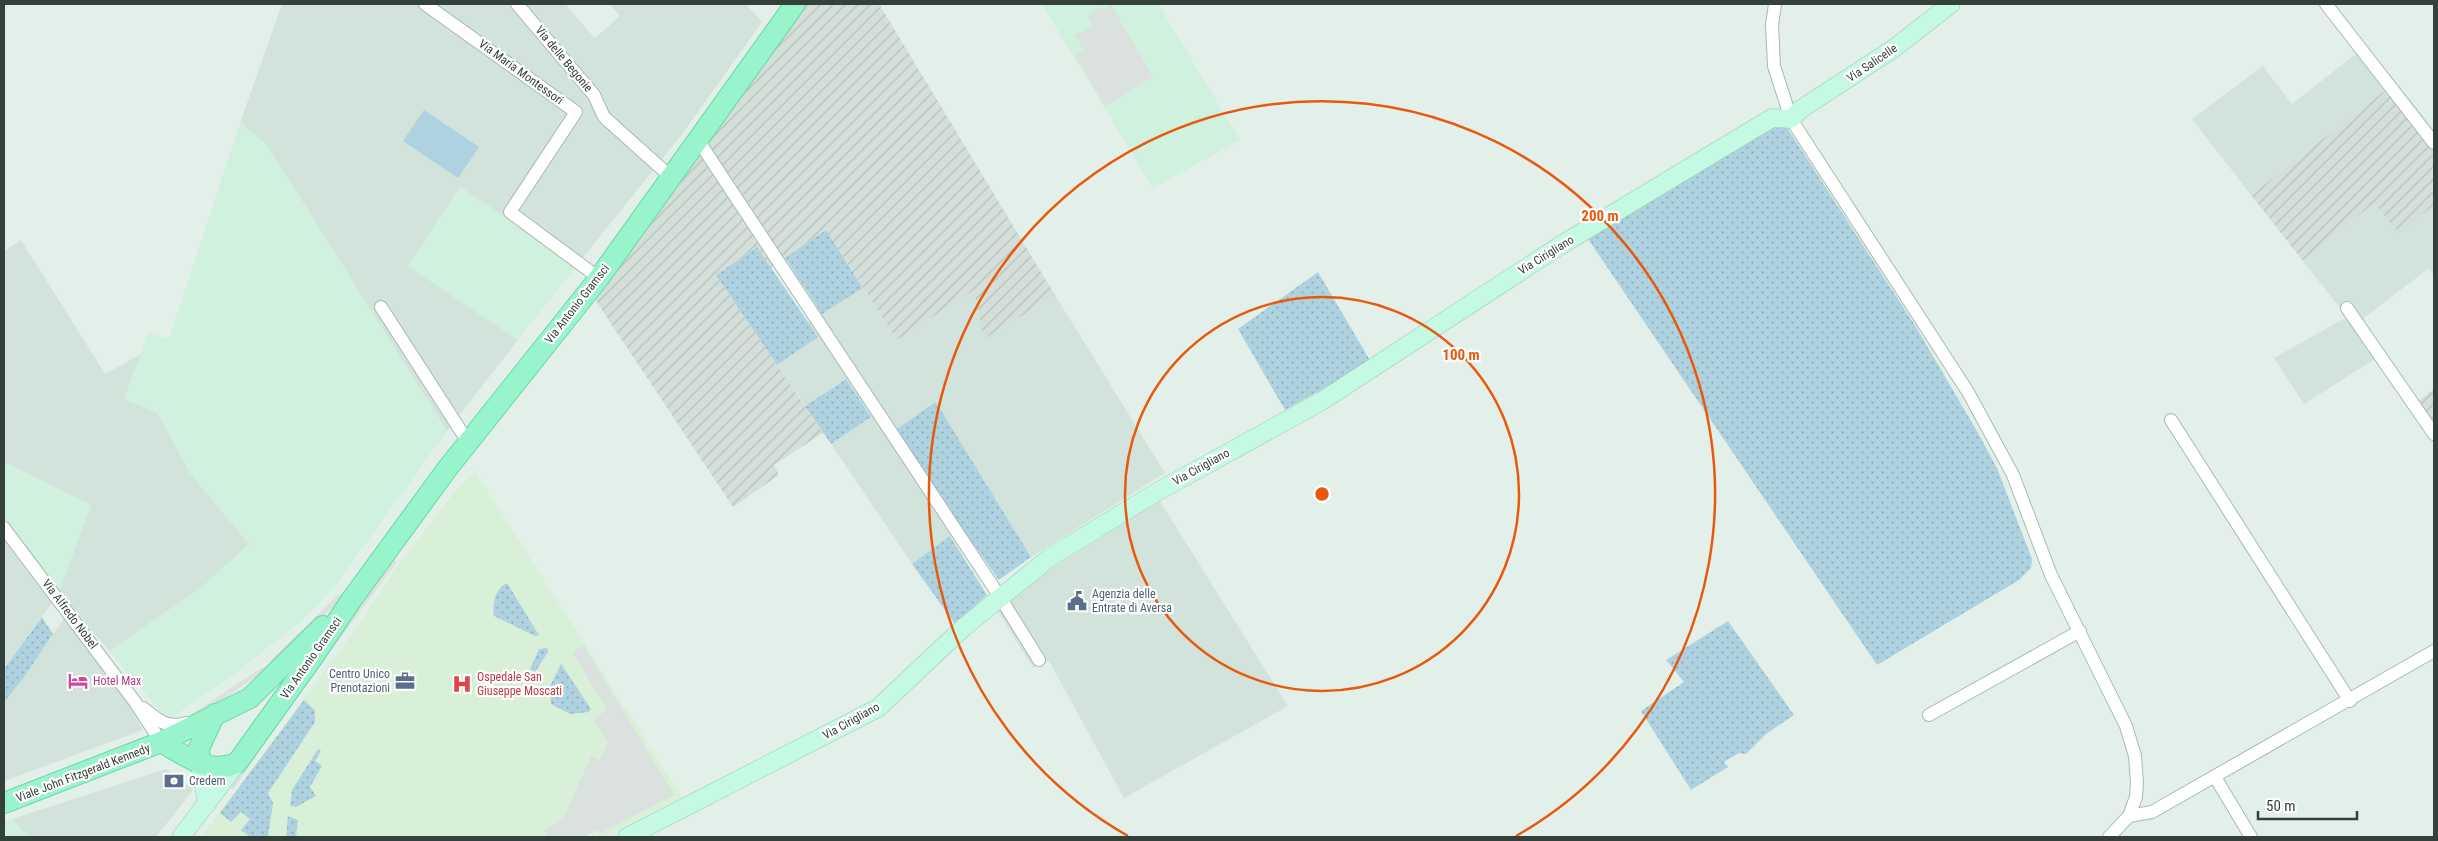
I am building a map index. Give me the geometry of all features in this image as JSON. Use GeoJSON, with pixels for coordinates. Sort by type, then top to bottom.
{"type":"FeatureCollection","features":[{"type":"Feature","properties":{"kind":"main road","name":"Via Antonio Gramsci"},"geometry":{"type":"LineString","coordinates":[[236,763],[352,599],[468,442],[599,278],[795,4]]}},
{"type":"Feature","properties":{"kind":"main road","name":"Via Antonio Gramsci"},"geometry":{"type":"LineString","coordinates":[[162,742],[250,698],[352,599]]}},
{"type":"Feature","properties":{"kind":"main road","name":"Via Antonio Gramsci"},"geometry":{"type":"LineString","coordinates":[[250,698],[260,701],[267,708],[270,717]]}},
{"type":"Feature","properties":{"kind":"main road"},"geometry":{"type":"LineString","coordinates":[[200,764],[199,748],[215,714]]}},
{"type":"Feature","properties":{"kind":"main road"},"geometry":{"type":"LineString","coordinates":[[162,742],[200,764],[225,768],[236,763]]}},
{"type":"Feature","properties":{"kind":"main road","name":"Viale John Fitzgerald Kennedy"},"geometry":{"type":"LineString","coordinates":[[4,803],[162,742]]}},
{"type":"Feature","properties":{"kind":"street","name":"Via Maria Montessori"},"geometry":{"type":"LineString","coordinates":[[426,4],[576,112],[510,212],[599,278]]}},
{"type":"Feature","properties":{"kind":"street","name":"Via delle Begonie"},"geometry":{"type":"LineString","coordinates":[[516,4],[594,95],[604,116],[672,178]]}},
{"type":"Feature","properties":{"kind":"street"},"geometry":{"type":"LineString","coordinates":[[1775,4],[1772,25],[1774,66],[1791,119],[1968,392],[2013,475],[2051,575],[2130,735],[2135,756],[2136,797],[2129,816],[2109,837]]}},
{"type":"Feature","properties":{"kind":"street","name":"Via Salicelle"},"geometry":{"type":"LineString","coordinates":[[1791,119],[1801,110],[1894,49],[1951,4]]}},
{"type":"Feature","properties":{"kind":"street"},"geometry":{"type":"LineString","coordinates":[[2326,4],[2434,143]]}},
{"type":"Feature","properties":{"kind":"street","name":"Via Cirigliano"},"geometry":{"type":"LineString","coordinates":[[627,837],[878,708],[1000,597],[1049,558],[1155,493],[1322,401],[1560,245],[1772,118],[1791,119]]}},
{"type":"Feature","properties":{"kind":"street"},"geometry":{"type":"LineString","coordinates":[[698,140],[1000,597],[1039,660]]}},
{"type":"Feature","properties":{"kind":"street"},"geometry":{"type":"LineString","coordinates":[[381,307],[468,442]]}},
{"type":"Feature","properties":{"kind":"street"},"geometry":{"type":"LineString","coordinates":[[2347,308],[2434,434]]}},
{"type":"Feature","properties":{"kind":"street"},"geometry":{"type":"LineString","coordinates":[[2171,420],[2350,700]]}},
{"type":"Feature","properties":{"kind":"street","name":"Via Alfredo Nobel"},"geometry":{"type":"LineString","coordinates":[[4,528],[135,702],[162,742]]}},
{"type":"Feature","properties":{"kind":"street"},"geometry":{"type":"LineString","coordinates":[[1929,715],[2080,631]]}},
{"type":"Feature","properties":{"kind":"street"},"geometry":{"type":"LineString","coordinates":[[2129,816],[2152,812],[2434,651]]}},
{"type":"Feature","properties":{"kind":"street","name":"Via Alfredo Nobel"},"geometry":{"type":"LineString","coordinates":[[135,702],[164,724],[174,727],[215,714]]}},
{"type":"Feature","properties":{"kind":"street"},"geometry":{"type":"LineString","coordinates":[[181,837],[236,763]]}},
{"type":"Feature","properties":{"kind":"street"},"geometry":{"type":"LineString","coordinates":[[200,764],[207,804]]}},
{"type":"Feature","properties":{"kind":"street"},"geometry":{"type":"LineString","coordinates":[[2215,777],[2251,837]]}},
{"type":"Feature","properties":{"kind":"shaded area"},"geometry":{"type":"Polygon","coordinates":[[[282,4],[565,4],[595,38],[620,16],[609,4],[746,4],[762,22],[680,137],[577,265],[460,187],[408,266],[518,340],[447,431],[266,144],[240,123],[282,4]]]}},
{"type":"Feature","properties":{"kind":"shaded area"},"geometry":{"type":"Polygon","coordinates":[[[801,4],[879,4],[1055,295],[984,339],[974,290],[897,340],[826,230],[771,268],[757,247],[716,275],[823,433],[774,465],[779,475],[733,507],[592,295],[801,4]]]}},
{"type":"Feature","properties":{"kind":"shaded area"},"geometry":{"type":"Polygon","coordinates":[[[1042,4],[1158,4],[1240,140],[1153,188],[1042,4]]]}},
{"type":"Feature","properties":{"kind":"shaded area"},"geometry":{"type":"Polygon","coordinates":[[[1111,5],[1153,77],[1105,106],[1075,56],[1084,50],[1075,36],[1093,24],[1088,16],[1103,6],[1105,9],[1111,5]]]}},
{"type":"Feature","properties":{"kind":"shaded area"},"geometry":{"type":"Polygon","coordinates":[[[2366,46],[2396,82],[2251,195],[2192,119],[2263,66],[2292,104],[2366,46]]]}},
{"type":"Feature","properties":{"kind":"shaded area"},"geometry":{"type":"Polygon","coordinates":[[[2396,82],[2434,131],[2434,205],[2399,233],[2374,203],[2303,261],[2251,195],[2396,82]]]}},
{"type":"Feature","properties":{"kind":"shaded area"},"geometry":{"type":"Polygon","coordinates":[[[424,110],[479,147],[458,178],[403,141],[424,110]]]}},
{"type":"Feature","properties":{"kind":"shaded area"},"geometry":{"type":"Polygon","coordinates":[[[240,123],[266,144],[447,431],[335,586],[298,624],[231,677],[168,720],[109,651],[201,588],[249,544],[190,473],[159,413],[124,399],[149,333],[169,339],[240,123]]]}},
{"type":"Feature","properties":{"kind":"shaded area"},"geometry":{"type":"Polygon","coordinates":[[[1771,126],[1786,126],[1916,327],[1997,468],[2032,559],[2031,568],[2019,580],[1877,665],[1588,239],[1664,194],[1771,126]]]}},
{"type":"Feature","properties":{"kind":"shaded area"},"geometry":{"type":"Polygon","coordinates":[[[460,187],[577,265],[518,340],[408,266],[460,187]]]}},
{"type":"Feature","properties":{"kind":"shaded area"},"geometry":{"type":"Polygon","coordinates":[[[2374,203],[2420,215],[2434,205],[2434,276],[2428,269],[2365,317],[2363,323],[2383,354],[2304,404],[2274,358],[2347,317],[2303,261],[2374,203]]]}},
{"type":"Feature","properties":{"kind":"shaded area"},"geometry":{"type":"Polygon","coordinates":[[[826,230],[863,288],[822,314],[785,258],[826,230]]]}},
{"type":"Feature","properties":{"kind":"shaded area"},"geometry":{"type":"Polygon","coordinates":[[[21,240],[105,374],[141,354],[124,399],[158,413],[190,473],[249,544],[201,588],[109,651],[59,592],[91,505],[4,462],[4,251],[21,240]]]}},
{"type":"Feature","properties":{"kind":"shaded area"},"geometry":{"type":"Polygon","coordinates":[[[757,247],[818,337],[777,365],[716,275],[757,247]]]}},
{"type":"Feature","properties":{"kind":"shaded area"},"geometry":{"type":"Polygon","coordinates":[[[1318,272],[1371,362],[1285,410],[1238,329],[1318,272]]]}},
{"type":"Feature","properties":{"kind":"shaded area"},"geometry":{"type":"Polygon","coordinates":[[[863,288],[897,340],[974,289],[984,338],[1055,295],[1165,473],[1031,557],[936,402],[962,528],[912,564],[831,444],[871,417],[845,379],[805,406],[777,365],[818,337],[808,323],[863,288]]]}},
{"type":"Feature","properties":{"kind":"shaded area"},"geometry":{"type":"Polygon","coordinates":[[[846,379],[871,417],[831,444],[805,406],[846,379]]]}},
{"type":"Feature","properties":{"kind":"shaded area"},"geometry":{"type":"Polygon","coordinates":[[[2434,389],[2434,426],[2418,401],[2434,389]]]}},
{"type":"Feature","properties":{"kind":"shaded area"},"geometry":{"type":"Polygon","coordinates":[[[936,402],[1031,557],[999,580],[962,528],[897,429],[936,402]]]}},
{"type":"Feature","properties":{"kind":"shaded area"},"geometry":{"type":"Polygon","coordinates":[[[4,462],[91,505],[59,592],[4,523],[4,462]]]}},
{"type":"Feature","properties":{"kind":"shaded area","name":"Ospedale San Giuseppe Moscati"},"geometry":{"type":"Polygon","coordinates":[[[475,471],[682,797],[604,837],[600,837],[596,831],[585,837],[201,837],[358,626],[395,569],[457,489],[475,471]]]}},
{"type":"Feature","properties":{"kind":"shaded area"},"geometry":{"type":"Polygon","coordinates":[[[1160,501],[1288,706],[1124,798],[1049,661],[1033,668],[997,610],[1049,570],[1160,501]]]}},
{"type":"Feature","properties":{"kind":"shaded area"},"geometry":{"type":"Polygon","coordinates":[[[4,536],[53,601],[4,669],[4,536]]]}},
{"type":"Feature","properties":{"kind":"shaded area"},"geometry":{"type":"Polygon","coordinates":[[[950,536],[987,595],[955,624],[912,564],[950,536]]]}},
{"type":"Feature","properties":{"kind":"shaded area"},"geometry":{"type":"Polygon","coordinates":[[[392,558],[397,562],[303,688],[298,685],[392,558]]]}},
{"type":"Feature","properties":{"kind":"shaded area"},"geometry":{"type":"Polygon","coordinates":[[[507,583],[539,635],[535,636],[494,616],[495,597],[503,585],[507,583]]]}},
{"type":"Feature","properties":{"kind":"shaded area"},"geometry":{"type":"Polygon","coordinates":[[[339,594],[343,597],[274,664],[271,660],[339,594]]]}},
{"type":"Feature","properties":{"kind":"shaded area"},"geometry":{"type":"Polygon","coordinates":[[[42,617],[53,634],[22,680],[4,702],[4,669],[42,617]]]}},
{"type":"Feature","properties":{"kind":"shaded area"},"geometry":{"type":"Polygon","coordinates":[[[65,617],[115,680],[143,730],[4,781],[4,702],[22,680],[65,617]]]}},
{"type":"Feature","properties":{"kind":"shaded area"},"geometry":{"type":"Polygon","coordinates":[[[1728,621],[1794,715],[1766,734],[1746,754],[1739,753],[1724,762],[1728,767],[1691,790],[1641,711],[1684,682],[1666,660],[1728,621]]]}},
{"type":"Feature","properties":{"kind":"shaded area"},"geometry":{"type":"Polygon","coordinates":[[[584,646],[674,795],[601,833],[598,829],[585,837],[546,837],[545,830],[563,819],[591,756],[600,760],[608,743],[594,720],[607,709],[572,652],[584,646]]]}},
{"type":"Feature","properties":{"kind":"shaded area"},"geometry":{"type":"Polygon","coordinates":[[[547,648],[548,652],[535,672],[530,669],[539,649],[547,648]]]}},
{"type":"Feature","properties":{"kind":"shaded area"},"geometry":{"type":"Polygon","coordinates":[[[561,664],[591,709],[589,712],[570,714],[551,704],[550,686],[561,664]]]}},
{"type":"Feature","properties":{"kind":"shaded area"},"geometry":{"type":"Polygon","coordinates":[[[263,667],[266,670],[189,720],[187,717],[263,667]]]}},
{"type":"Feature","properties":{"kind":"shaded area"},"geometry":{"type":"Polygon","coordinates":[[[297,696],[233,790],[227,784],[297,696]]]}},
{"type":"Feature","properties":{"kind":"shaded area"},"geometry":{"type":"Polygon","coordinates":[[[304,700],[315,710],[315,722],[268,793],[273,803],[268,837],[250,837],[241,830],[250,819],[241,812],[231,822],[220,813],[304,700]]]}},
{"type":"Feature","properties":{"kind":"shaded area"},"geometry":{"type":"Polygon","coordinates":[[[318,749],[321,751],[315,761],[322,766],[310,787],[316,796],[296,807],[290,806],[292,790],[318,749]]]}},
{"type":"Feature","properties":{"kind":"shaded area"},"geometry":{"type":"Polygon","coordinates":[[[166,769],[193,790],[156,837],[29,837],[12,819],[166,769]]]}},
{"type":"Feature","properties":{"kind":"shaded area"},"geometry":{"type":"Polygon","coordinates":[[[288,816],[298,820],[296,837],[286,837],[288,816]]]}},
{"type":"Feature","properties":{"kind":"shaded area"},"geometry":{"type":"Polygon","coordinates":[[[12,819],[29,837],[4,837],[4,822],[12,819]]]}},
{"type":"Feature","properties":{"kind":"place","name":"Agenzia delle Entrate di Aversa"},"geometry":{"type":"Point","coordinates":[1077,601]}},
{"type":"Feature","properties":{"kind":"place","name":"Hotel Max"},"geometry":{"type":"Point","coordinates":[78,681]}},
{"type":"Feature","properties":{"kind":"place","name":"Centro Unico Prenotazioni"},"geometry":{"type":"Point","coordinates":[405,681]}},
{"type":"Feature","properties":{"kind":"place","name":"Ospedale San Giuseppe Moscati"},"geometry":{"type":"Point","coordinates":[462,684]}},
{"type":"Feature","properties":{"kind":"place","name":"Credem"},"geometry":{"type":"Point","coordinates":[174,781]}}]}
